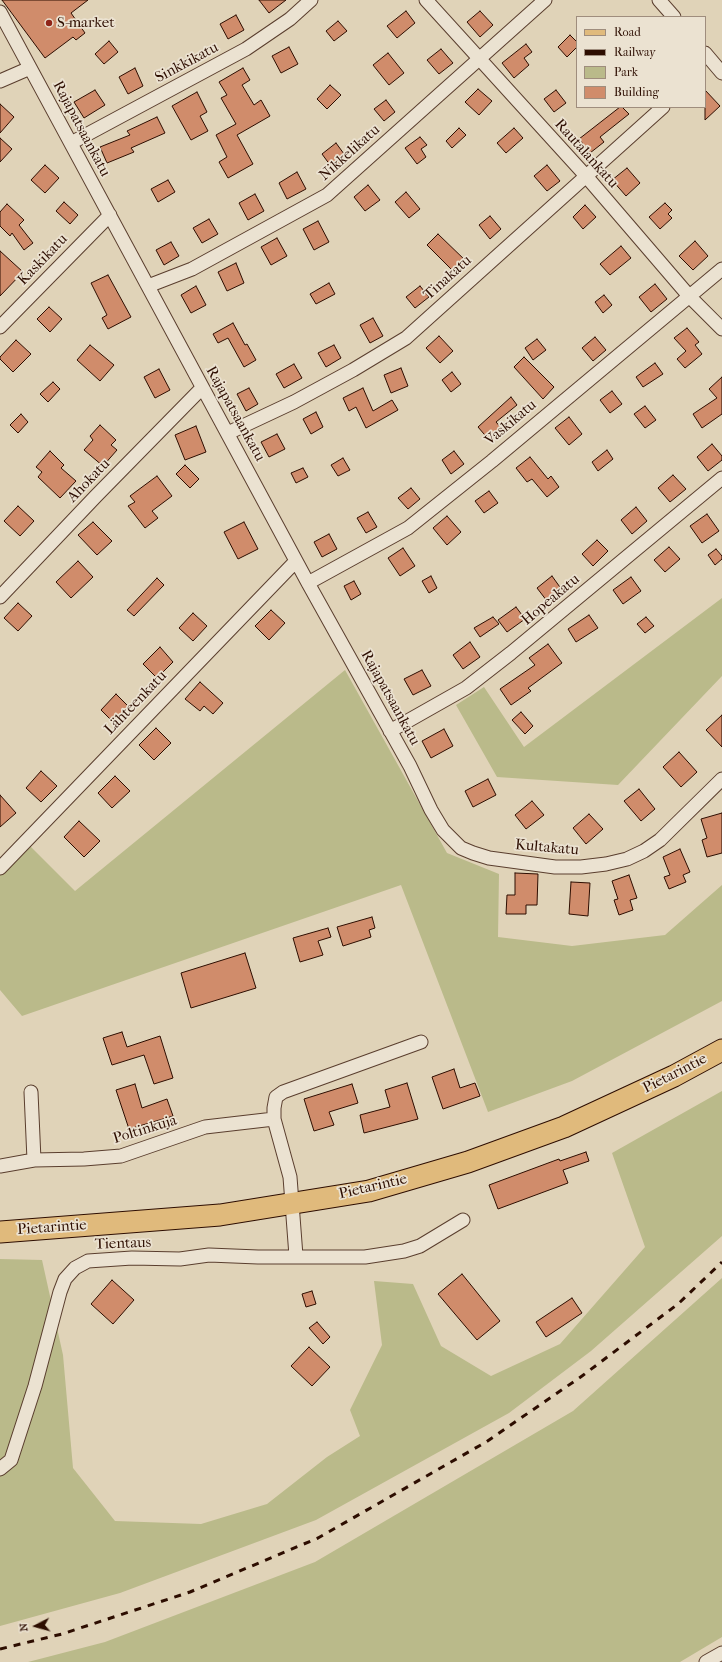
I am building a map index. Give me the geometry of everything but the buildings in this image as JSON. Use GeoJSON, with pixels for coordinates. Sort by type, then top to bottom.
{"type":"FeatureCollection","features":[{"type":"Feature","properties":{"kind":"main road","name":"Pietarintie"},"geometry":{"type":"LineString","coordinates":[[0,1232],[220,1215],[369,1191],[483,1156],[564,1127],[674,1076],[722,1050]]}},
{"type":"Feature","properties":{"kind":"street","name":"Sinkkikatu"},"geometry":{"type":"LineString","coordinates":[[71,143],[246,50],[290,19],[311,0]]}},
{"type":"Feature","properties":{"kind":"street","name":"Rautalankatu"},"geometry":{"type":"LineString","coordinates":[[426,0],[586,176],[689,296],[722,329]]}},
{"type":"Feature","properties":{"kind":"street","name":"Nikkelikatu"},"geometry":{"type":"LineString","coordinates":[[148,286],[192,269],[327,195],[545,0]]}},
{"type":"Feature","properties":{"kind":"street"},"geometry":{"type":"LineString","coordinates":[[659,0],[673,16]]}},
{"type":"Feature","properties":{"kind":"street","name":"Rajapatsaankatu"},"geometry":{"type":"LineString","coordinates":[[0,12],[296,561],[410,766],[431,810],[443,830]]}},
{"type":"Feature","properties":{"kind":"street"},"geometry":{"type":"LineString","coordinates":[[708,61],[722,73]]}},
{"type":"Feature","properties":{"kind":"street"},"geometry":{"type":"LineString","coordinates":[[0,81],[30,68]]}},
{"type":"Feature","properties":{"kind":"street","name":"Tinakatu"},"geometry":{"type":"LineString","coordinates":[[228,433],[294,402],[346,374],[406,338],[662,108]]}},
{"type":"Feature","properties":{"kind":"street","name":"Kaskikatu"},"geometry":{"type":"LineString","coordinates":[[0,328],[110,215]]}},
{"type":"Feature","properties":{"kind":"street","name":"Vaskikatu"},"geometry":{"type":"LineString","coordinates":[[308,583],[408,528],[722,269]]}},
{"type":"Feature","properties":{"kind":"street","name":"Ahokatu"},"geometry":{"type":"LineString","coordinates":[[0,597],[202,388]]}},
{"type":"Feature","properties":{"kind":"street","name":"Hopeakatu"},"geometry":{"type":"LineString","coordinates":[[390,730],[466,688],[511,653],[722,478]]}},
{"type":"Feature","properties":{"kind":"street","name":"Lähteenkatu"},"geometry":{"type":"LineString","coordinates":[[0,868],[296,561]]}},
{"type":"Feature","properties":{"kind":"street","name":"Kultakatu"},"geometry":{"type":"LineString","coordinates":[[443,830],[461,848],[489,858],[555,867],[581,867],[606,864],[627,859],[644,851],[660,840],[722,779]]}},
{"type":"Feature","properties":{"kind":"street"},"geometry":{"type":"LineString","coordinates":[[296,1256],[290,1177],[274,1119],[276,1097],[283,1092],[421,1042]]}},
{"type":"Feature","properties":{"kind":"street"},"geometry":{"type":"LineString","coordinates":[[31,1092],[34,1160]]}},
{"type":"Feature","properties":{"kind":"street","name":"Poltinkuja"},"geometry":{"type":"LineString","coordinates":[[0,1166],[34,1160],[84,1160],[121,1156],[205,1127],[274,1119]]}},
{"type":"Feature","properties":{"kind":"street","name":"Tientaus"},"geometry":{"type":"LineString","coordinates":[[0,1469],[11,1460],[35,1386],[60,1292],[65,1279],[75,1268],[88,1261],[132,1258],[180,1259],[209,1255],[258,1257],[365,1257],[404,1251],[420,1246],[463,1220]]}},
{"type":"Feature","properties":{"kind":"street"},"geometry":{"type":"LineString","coordinates":[[706,1662],[722,1653]]}},
{"type":"Feature","properties":{"kind":"green space"},"geometry":{"type":"Polygon","coordinates":[[[722,598],[722,676],[618,785],[497,777],[456,705],[484,687],[524,747],[722,598]]]}},
{"type":"Feature","properties":{"kind":"green space"},"geometry":{"type":"Polygon","coordinates":[[[345,670],[447,853],[499,874],[498,937],[572,946],[665,935],[722,885],[722,1001],[572,1081],[488,1112],[401,885],[22,1016],[0,990],[0,875],[29,845],[75,891],[345,670]]]}},
{"type":"Feature","properties":{"kind":"green space"},"geometry":{"type":"Polygon","coordinates":[[[722,1091],[722,1236],[591,1351],[509,1413],[316,1520],[120,1593],[0,1626],[0,1259],[42,1260],[63,1355],[73,1468],[115,1521],[201,1524],[267,1504],[327,1457],[360,1436],[350,1410],[382,1345],[374,1281],[413,1284],[441,1346],[491,1376],[560,1344],[645,1247],[612,1153],[722,1091]]]}},
{"type":"Feature","properties":{"kind":"green space"},"geometry":{"type":"Polygon","coordinates":[[[722,1278],[722,1637],[680,1662],[28,1662],[105,1642],[315,1562],[573,1411],[722,1278]]]}},
{"type":"Feature","properties":{"kind":"railway"},"geometry":{"type":"LineString","coordinates":[[0,1649],[62,1634],[190,1592],[318,1538],[486,1442],[582,1376],[678,1304],[722,1262]]}},
{"type":"Feature","properties":{"kind":"place","name":"S-market"},"geometry":{"type":"Point","coordinates":[49,23]}}]}
